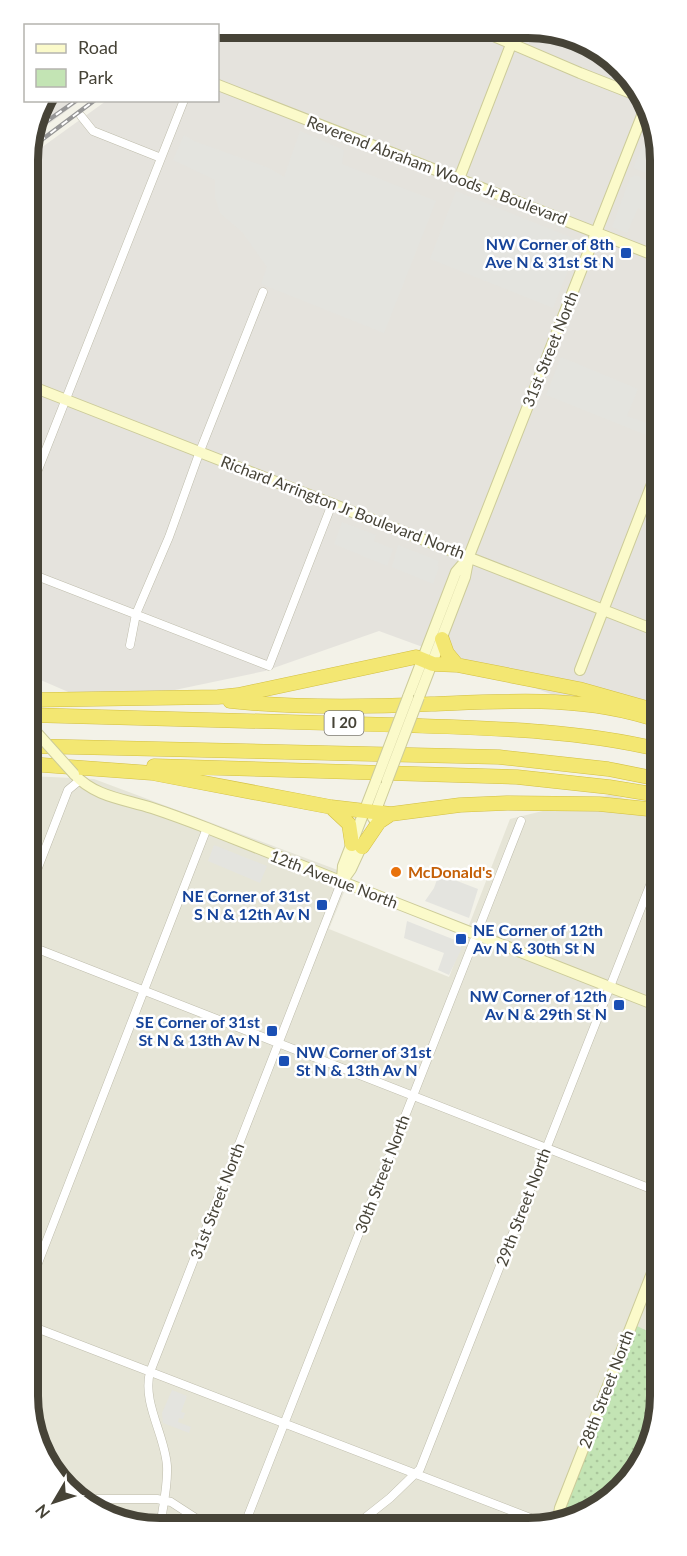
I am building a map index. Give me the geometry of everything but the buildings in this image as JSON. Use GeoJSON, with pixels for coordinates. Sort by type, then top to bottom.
{"type":"FeatureCollection","features":[{"type":"Feature","properties":{"kind":"highway"},"geometry":{"type":"LineString","coordinates":[[442,639],[447,653],[458,665]]}},
{"type":"Feature","properties":{"kind":"highway"},"geometry":{"type":"LineString","coordinates":[[38,700],[198,698],[238,695],[416,657],[427,661],[569,687],[650,708]]}},
{"type":"Feature","properties":{"kind":"highway"},"geometry":{"type":"LineString","coordinates":[[198,698],[292,705],[430,704],[538,700],[589,704],[650,718]]}},
{"type":"Feature","properties":{"kind":"highway","name":"I 20"},"geometry":{"type":"LineString","coordinates":[[38,715],[510,729],[628,742],[650,747]]}},
{"type":"Feature","properties":{"kind":"highway","name":"I 20"},"geometry":{"type":"LineString","coordinates":[[38,746],[499,757],[608,769],[650,776]]}},
{"type":"Feature","properties":{"kind":"highway"},"geometry":{"type":"LineString","coordinates":[[38,763],[518,777],[649,794]]}},
{"type":"Feature","properties":{"kind":"highway"},"geometry":{"type":"LineString","coordinates":[[38,764],[152,773],[331,807],[391,814],[507,803],[560,803],[649,809]]}},
{"type":"Feature","properties":{"kind":"highway"},"geometry":{"type":"LineString","coordinates":[[331,807],[349,824],[357,845],[379,822],[391,814]]}},
{"type":"Feature","properties":{"kind":"street"},"geometry":{"type":"LineString","coordinates":[[500,38],[629,92]]}},
{"type":"Feature","properties":{"kind":"street"},"geometry":{"type":"LineString","coordinates":[[459,179],[514,38]]}},
{"type":"Feature","properties":{"kind":"street","name":"Reverend Abraham Woods Jr Boulevard"},"geometry":{"type":"LineString","coordinates":[[219,85],[650,254]]}},
{"type":"Feature","properties":{"kind":"street"},"geometry":{"type":"LineString","coordinates":[[38,471],[183,102]]}},
{"type":"Feature","properties":{"kind":"street"},"geometry":{"type":"LineString","coordinates":[[81,116],[93,131],[161,158]]}},
{"type":"Feature","properties":{"kind":"street","name":"31st Street North"},"geometry":{"type":"LineString","coordinates":[[427,661],[442,639],[465,577],[469,556],[641,117]]}},
{"type":"Feature","properties":{"kind":"street"},"geometry":{"type":"LineString","coordinates":[[130,645],[136,614],[169,537],[200,451],[263,292]]}},
{"type":"Feature","properties":{"kind":"street","name":"Richard Arrington Jr Boulevard North"},"geometry":{"type":"LineString","coordinates":[[38,389],[469,556],[650,629]]}},
{"type":"Feature","properties":{"kind":"street"},"geometry":{"type":"LineString","coordinates":[[580,670],[650,490]]}},
{"type":"Feature","properties":{"kind":"street"},"geometry":{"type":"LineString","coordinates":[[38,576],[270,666],[333,504]]}},
{"type":"Feature","properties":{"kind":"street","name":"31st Street North"},"geometry":{"type":"LineString","coordinates":[[161,1518],[167,1464],[147,1381],[150,1371],[341,883],[351,869],[357,845],[414,697],[456,572],[469,556]]}},
{"type":"Feature","properties":{"kind":"street","name":"12th Avenue North"},"geometry":{"type":"LineString","coordinates":[[38,734],[77,777],[102,794],[160,810],[649,1003]]}},
{"type":"Feature","properties":{"kind":"street"},"geometry":{"type":"LineString","coordinates":[[38,867],[68,790],[77,777]]}},
{"type":"Feature","properties":{"kind":"street","name":"30th Street North"},"geometry":{"type":"LineString","coordinates":[[247,1518],[521,821]]}},
{"type":"Feature","properties":{"kind":"street"},"geometry":{"type":"LineString","coordinates":[[38,1263],[207,828]]}},
{"type":"Feature","properties":{"kind":"street","name":"29th Street North"},"geometry":{"type":"LineString","coordinates":[[365,1518],[420,1469],[649,886]]}},
{"type":"Feature","properties":{"kind":"street"},"geometry":{"type":"LineString","coordinates":[[38,949],[649,1188]]}},
{"type":"Feature","properties":{"kind":"street","name":"28th Street North"},"geometry":{"type":"LineString","coordinates":[[559,1514],[649,1280]]}},
{"type":"Feature","properties":{"kind":"street"},"geometry":{"type":"LineString","coordinates":[[38,1329],[530,1518]]}},
{"type":"Feature","properties":{"kind":"street"},"geometry":{"type":"LineString","coordinates":[[94,1499],[163,1500],[171,1502],[196,1518]]}},
{"type":"Feature","properties":{"kind":"street"},"geometry":{"type":"LineString","coordinates":[[513,1518],[517,1513]]}},
{"type":"Feature","properties":{"kind":"shaded area"},"geometry":{"type":"Polygon","coordinates":[[[219,38],[543,39],[581,50],[614,73],[624,85],[640,113],[650,160],[650,722],[559,697],[379,631],[265,671],[146,696],[73,694],[38,679],[38,150],[105,102],[219,102],[219,38]]]}},
{"type":"Feature","properties":{"kind":"shaded area"},"geometry":{"type":"Polygon","coordinates":[[[52,102],[79,102],[42,129],[52,102]]]}},
{"type":"Feature","properties":{"kind":"shaded area"},"geometry":{"type":"Polygon","coordinates":[[[300,131],[344,150],[342,164],[436,201],[384,333],[261,284],[267,267],[242,232],[220,213],[215,197],[215,180],[173,160],[184,135],[194,141],[269,168],[284,177],[300,131]]]}},
{"type":"Feature","properties":{"kind":"shaded area"},"geometry":{"type":"Polygon","coordinates":[[[647,136],[650,175],[633,168],[647,136]]]}},
{"type":"Feature","properties":{"kind":"shaded area"},"geometry":{"type":"Polygon","coordinates":[[[635,175],[650,181],[650,207],[648,212],[638,208],[627,233],[612,227],[630,178],[635,175]]]}},
{"type":"Feature","properties":{"kind":"shaded area"},"geometry":{"type":"Polygon","coordinates":[[[456,191],[580,241],[553,308],[430,259],[456,191]]]}},
{"type":"Feature","properties":{"kind":"shaded area"},"geometry":{"type":"Polygon","coordinates":[[[561,357],[638,389],[627,416],[650,424],[650,437],[546,395],[561,357]]]}},
{"type":"Feature","properties":{"kind":"shaded area"},"geometry":{"type":"Polygon","coordinates":[[[342,522],[376,535],[374,541],[393,549],[387,566],[334,544],[342,522]]]}},
{"type":"Feature","properties":{"kind":"shaded area"},"geometry":{"type":"Polygon","coordinates":[[[398,545],[439,561],[433,584],[392,567],[398,545]]]}},
{"type":"Feature","properties":{"kind":"shaded area"},"geometry":{"type":"Polygon","coordinates":[[[38,776],[94,779],[351,875],[329,929],[449,977],[510,819],[612,794],[649,808],[649,1404],[640,1443],[629,1464],[608,1488],[595,1498],[574,1509],[543,1517],[152,1518],[121,1512],[92,1498],[84,1492],[84,1472],[64,1472],[54,1457],[42,1428],[39,1412],[38,776]]]}},
{"type":"Feature","properties":{"kind":"shaded area"},"geometry":{"type":"Polygon","coordinates":[[[214,845],[267,866],[260,883],[208,861],[214,845]]]}},
{"type":"Feature","properties":{"kind":"shaded area"},"geometry":{"type":"Polygon","coordinates":[[[439,874],[478,889],[469,918],[425,901],[434,888],[439,874]]]}},
{"type":"Feature","properties":{"kind":"shaded area"},"geometry":{"type":"Polygon","coordinates":[[[407,921],[460,942],[458,946],[462,948],[449,975],[438,970],[444,953],[404,938],[407,921]]]}},
{"type":"Feature","properties":{"kind":"shaded area"},"geometry":{"type":"Polygon","coordinates":[[[172,1390],[187,1396],[181,1412],[185,1413],[183,1419],[179,1418],[178,1422],[191,1427],[189,1433],[163,1423],[162,1413],[172,1390]]]}},
{"type":"Feature","properties":{"kind":"green space"},"geometry":{"type":"Polygon","coordinates":[[[635,1325],[649,1332],[649,1404],[640,1443],[629,1464],[608,1488],[588,1502],[565,1512],[635,1325]]]}},
{"type":"Feature","properties":{"kind":"railway"},"geometry":{"type":"LineString","coordinates":[[43,124],[74,102]]}},
{"type":"Feature","properties":{"kind":"railway"},"geometry":{"type":"LineString","coordinates":[[39,142],[92,102]]}},
{"type":"Feature","properties":{"kind":"place","name":"NW Corner of 8th Ave N & 31st St N"},"geometry":{"type":"Point","coordinates":[626,253]}},
{"type":"Feature","properties":{"kind":"place","name":"McDonald's"},"geometry":{"type":"Point","coordinates":[396,872]}},
{"type":"Feature","properties":{"kind":"place","name":"NE Corner of 31st S N & 12th Av N"},"geometry":{"type":"Point","coordinates":[322,905]}},
{"type":"Feature","properties":{"kind":"place","name":"NE Corner of 12th Av N & 30th St N"},"geometry":{"type":"Point","coordinates":[461,939]}},
{"type":"Feature","properties":{"kind":"place","name":"NW Corner of 12th Av N & 29th St N"},"geometry":{"type":"Point","coordinates":[619,1005]}},
{"type":"Feature","properties":{"kind":"place","name":"SE Corner of 31st St N & 13th Av N"},"geometry":{"type":"Point","coordinates":[272,1031]}},
{"type":"Feature","properties":{"kind":"place","name":"NW Corner of 31st St N & 13th Av N"},"geometry":{"type":"Point","coordinates":[284,1061]}}]}
